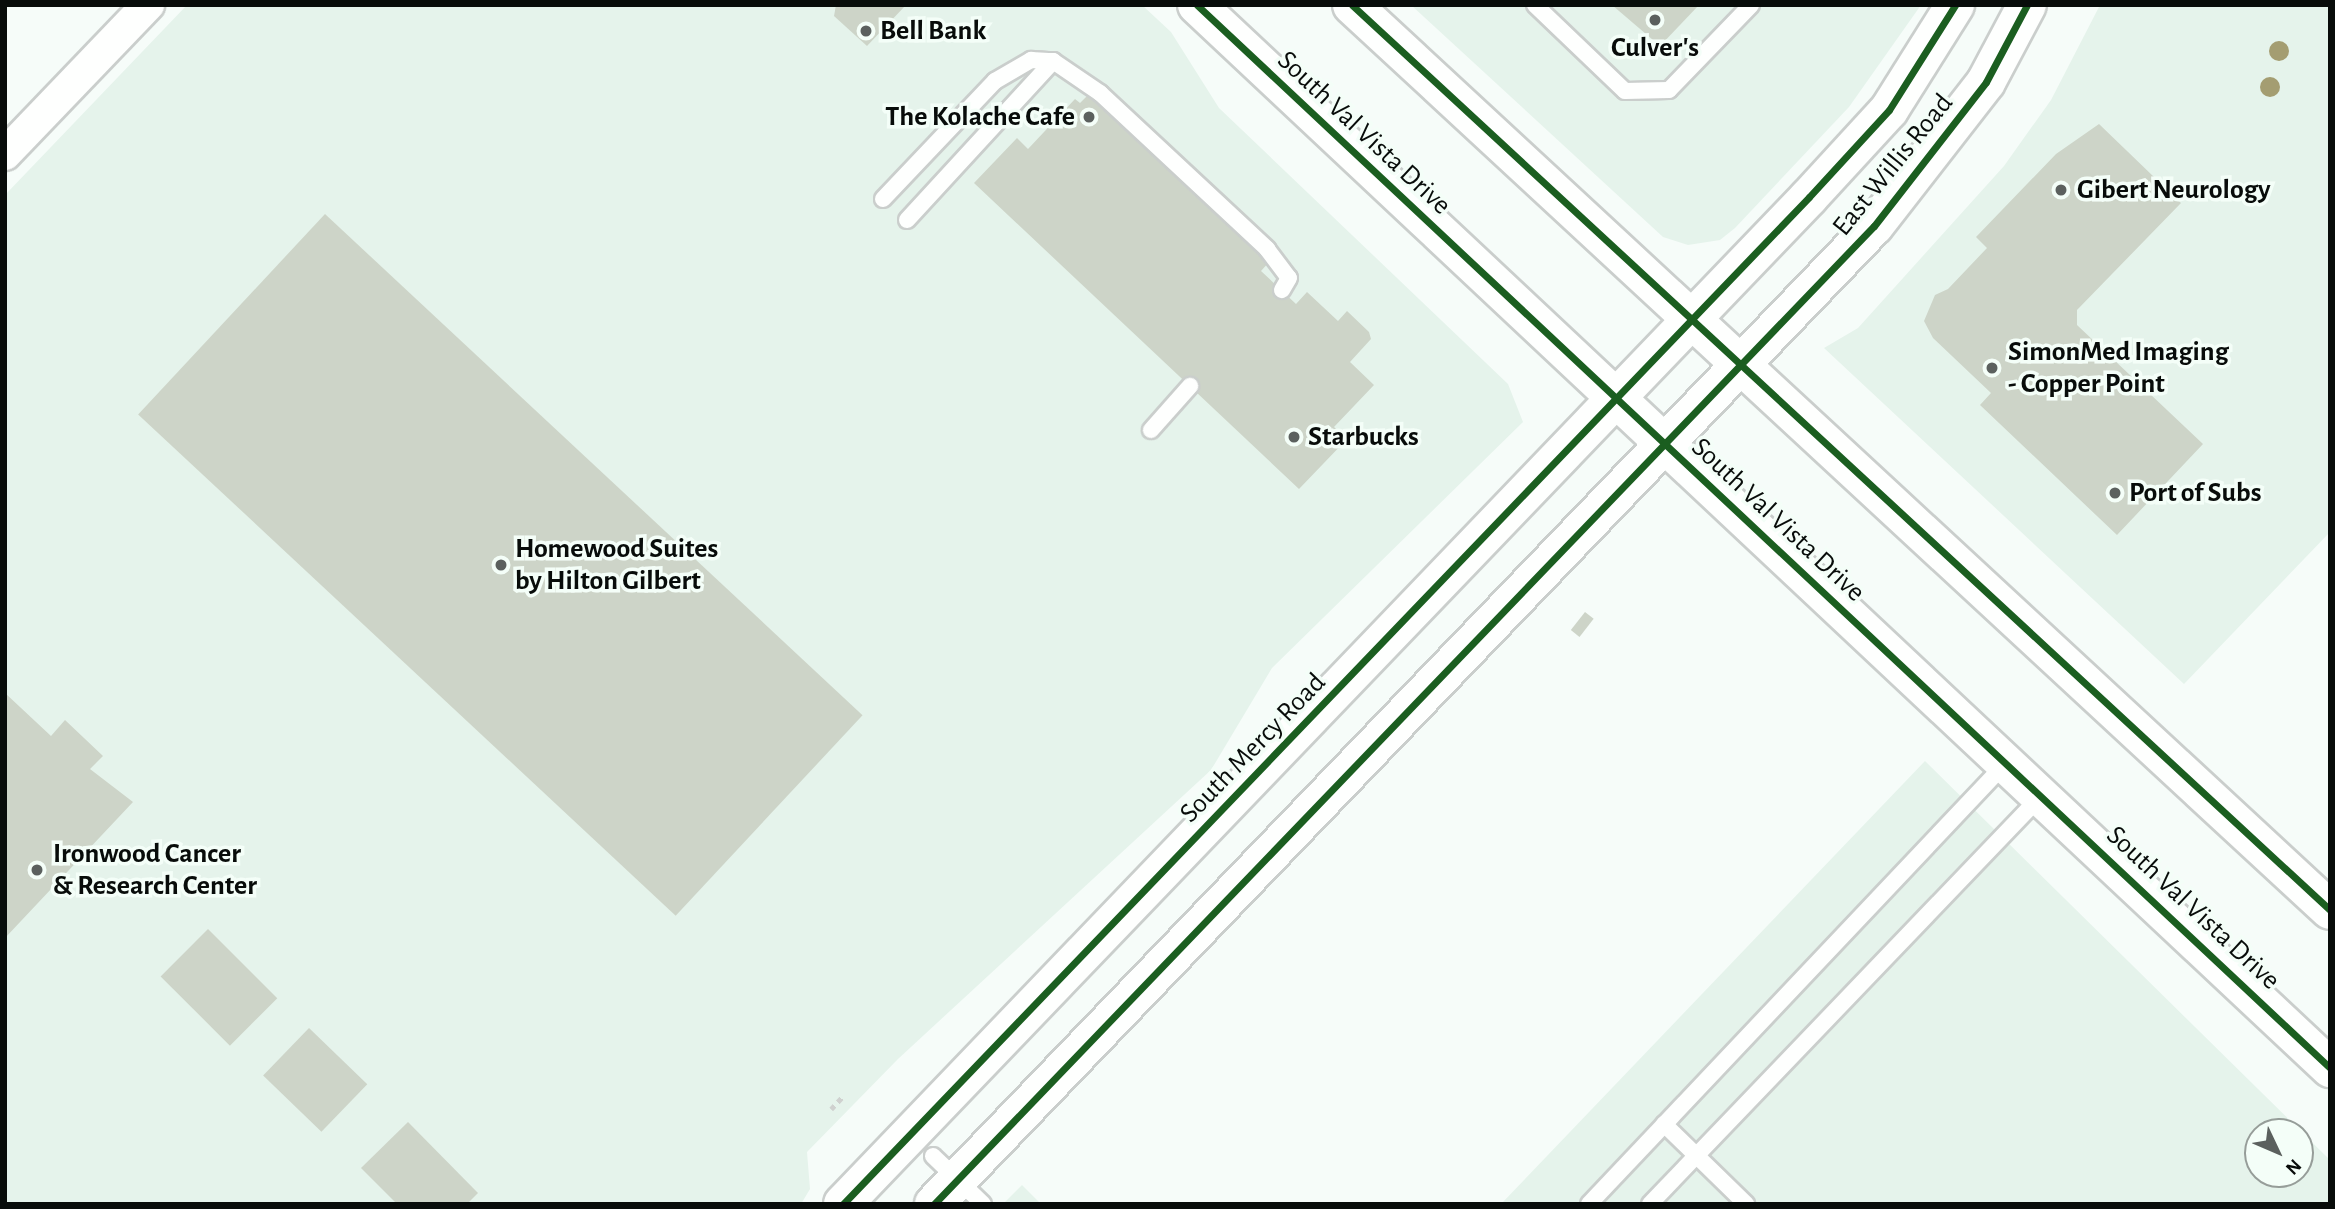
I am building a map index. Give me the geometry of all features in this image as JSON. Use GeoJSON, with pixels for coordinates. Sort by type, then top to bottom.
{"type":"FeatureCollection","features":[{"type":"Feature","properties":{"kind":"main road","name":"South Val Vista Drive"},"geometry":{"type":"LineString","coordinates":[[1197,5],[2007,762],[2330,1068]]}},
{"type":"Feature","properties":{"kind":"main road"},"geometry":{"type":"LineString","coordinates":[[1352,5],[2330,910]]}},
{"type":"Feature","properties":{"kind":"main road","name":"East Willis Road"},"geometry":{"type":"LineString","coordinates":[[1691,320],[1889,110],[1955,5]]}},
{"type":"Feature","properties":{"kind":"main road","name":"East Willis Road"},"geometry":{"type":"LineString","coordinates":[[1740,366],[1939,149],[1986,82],[2027,5]]}},
{"type":"Feature","properties":{"kind":"main road","name":"South Mercy Road"},"geometry":{"type":"LineString","coordinates":[[843,1204],[1691,320]]}},
{"type":"Feature","properties":{"kind":"main road"},"geometry":{"type":"LineString","coordinates":[[952,1186],[1740,366]]}},
{"type":"Feature","properties":{"kind":"street"},"geometry":{"type":"LineString","coordinates":[[5,154],[148,5]]}},
{"type":"Feature","properties":{"kind":"lane"},"geometry":{"type":"LineString","coordinates":[[1535,5],[1625,91],[1669,90],[1751,5]]}},
{"type":"Feature","properties":{"kind":"lane"},"geometry":{"type":"LineString","coordinates":[[883,199],[995,81],[1031,60],[1053,61],[1100,93],[1268,249],[1289,278],[1282,290]]}},
{"type":"Feature","properties":{"kind":"lane"},"geometry":{"type":"LineString","coordinates":[[907,220],[1053,61]]}},
{"type":"Feature","properties":{"kind":"lane"},"geometry":{"type":"LineString","coordinates":[[1151,430],[1191,386]]}},
{"type":"Feature","properties":{"kind":"lane"},"geometry":{"type":"LineString","coordinates":[[1590,1204],[2007,762]]}},
{"type":"Feature","properties":{"kind":"lane"},"geometry":{"type":"LineString","coordinates":[[1650,1204],[2042,795]]}},
{"type":"Feature","properties":{"kind":"lane"},"geometry":{"type":"LineString","coordinates":[[1664,1124],[1746,1204]]}},
{"type":"Feature","properties":{"kind":"path"},"geometry":{"type":"LineString","coordinates":[[831,1109],[843,1096]]}},
{"type":"Feature","properties":{"kind":"shaded area"},"geometry":{"type":"Polygon","coordinates":[[[187,5],[1142,5],[1171,32],[1219,108],[1508,384],[1523,422],[1272,668],[1211,770],[898,1059],[807,1152],[810,1189],[801,1204],[5,1204],[5,195],[187,5]]]}},
{"type":"Feature","properties":{"kind":"shaded area"},"geometry":{"type":"Polygon","coordinates":[[[1411,5],[1921,5],[1849,107],[1735,228],[1720,240],[1688,245],[1663,237],[1411,5]]]}},
{"type":"Feature","properties":{"kind":"shaded area"},"geometry":{"type":"Polygon","coordinates":[[[2100,5],[2330,5],[2330,532],[2184,684],[1824,348],[1858,328],[2004,166],[2051,100],[2100,5]]]}},
{"type":"Feature","properties":{"kind":"shaded area"},"geometry":{"type":"Polygon","coordinates":[[[1925,761],[2287,1118],[2244,1118],[2244,1188],[2314,1188],[2314,1144],[2330,1160],[2330,1204],[1501,1204],[1925,761]]]}},
{"type":"Feature","properties":{"kind":"shaded area"},"geometry":{"type":"Polygon","coordinates":[[[1022,1185],[1041,1204],[1003,1204],[1022,1185]]]}},
{"type":"Feature","properties":{"kind":"building","name":"Bell Bank"},"geometry":{"type":"Polygon","coordinates":[[[836,5],[906,5],[867,46],[834,16],[836,5]]]}},
{"type":"Feature","properties":{"kind":"building","name":"Culver's"},"geometry":{"type":"Polygon","coordinates":[[[1612,5],[1699,5],[1660,46],[1612,5]]]}},
{"type":"Feature","properties":{"kind":"building"},"geometry":{"type":"Polygon","coordinates":[[[1092,91],[1270,261],[1261,271],[1296,304],[1307,292],[1338,321],[1347,311],[1369,332],[1371,339],[1350,362],[1374,385],[1334,427],[1347,439],[1299,489],[974,183],[1017,138],[1028,149],[1075,99],[1080,103],[1092,91]]]}},
{"type":"Feature","properties":{"kind":"building"},"geometry":{"type":"Polygon","coordinates":[[[2099,124],[2181,203],[2077,310],[2077,325],[2203,444],[2117,535],[1980,405],[1991,393],[1933,338],[1924,321],[1935,295],[1948,289],[1987,248],[1976,237],[2056,154],[2099,124]]]}},
{"type":"Feature","properties":{"kind":"building","name":"Homewood Suites by Hilton Gilbert"},"geometry":{"type":"Polygon","coordinates":[[[325,214],[863,715],[676,916],[138,414],[325,214]]]}},
{"type":"Feature","properties":{"kind":"building"},"geometry":{"type":"Polygon","coordinates":[[[1585,612],[1594,619],[1580,637],[1571,630],[1585,612]]]}},
{"type":"Feature","properties":{"kind":"building","name":"Ironwood Cancer & Research Center"},"geometry":{"type":"Polygon","coordinates":[[[5,693],[51,736],[65,720],[103,756],[90,769],[133,802],[5,938],[5,693]]]}},
{"type":"Feature","properties":{"kind":"building"},"geometry":{"type":"Polygon","coordinates":[[[208,929],[277,998],[230,1046],[161,976],[208,929]]]}},
{"type":"Feature","properties":{"kind":"building"},"geometry":{"type":"Polygon","coordinates":[[[309,1028],[367,1084],[321,1132],[263,1075],[309,1028]]]}},
{"type":"Feature","properties":{"kind":"building"},"geometry":{"type":"Polygon","coordinates":[[[408,1122],[478,1193],[467,1204],[397,1204],[361,1168],[408,1122]]]}},
{"type":"Feature","properties":{"kind":"cycle path"},"geometry":{"type":"LineString","coordinates":[[1197,5],[2330,1068]]}},
{"type":"Feature","properties":{"kind":"cycle path"},"geometry":{"type":"LineString","coordinates":[[1352,5],[2330,910]]}},
{"type":"Feature","properties":{"kind":"cycle path"},"geometry":{"type":"LineString","coordinates":[[843,1204],[1809,197],[1889,110],[1955,5]]}},
{"type":"Feature","properties":{"kind":"cycle path"},"geometry":{"type":"LineString","coordinates":[[934,1204],[1874,226],[1986,82],[2027,5]]}},
{"type":"Feature","properties":{"kind":"place","name":"Culver's"},"geometry":{"type":"Point","coordinates":[1655,20]}},
{"type":"Feature","properties":{"kind":"place","name":"Bell Bank"},"geometry":{"type":"Point","coordinates":[866,31]}},
{"type":"Feature","properties":{"kind":"place","name":"The Kolache Cafe"},"geometry":{"type":"Point","coordinates":[1089,117]}},
{"type":"Feature","properties":{"kind":"place","name":"Gibert Neurology"},"geometry":{"type":"Point","coordinates":[2061,190]}},
{"type":"Feature","properties":{"kind":"place","name":"SimonMed Imaging - Copper Point"},"geometry":{"type":"Point","coordinates":[1992,368]}},
{"type":"Feature","properties":{"kind":"place","name":"Starbucks"},"geometry":{"type":"Point","coordinates":[1294,437]}},
{"type":"Feature","properties":{"kind":"place","name":"Port of Subs"},"geometry":{"type":"Point","coordinates":[2115,493]}},
{"type":"Feature","properties":{"kind":"place","name":"Homewood Suites by Hilton Gilbert"},"geometry":{"type":"Point","coordinates":[501,565]}},
{"type":"Feature","properties":{"kind":"place","name":"Ironwood Cancer & Research Center"},"geometry":{"type":"Point","coordinates":[37,870]}}]}
